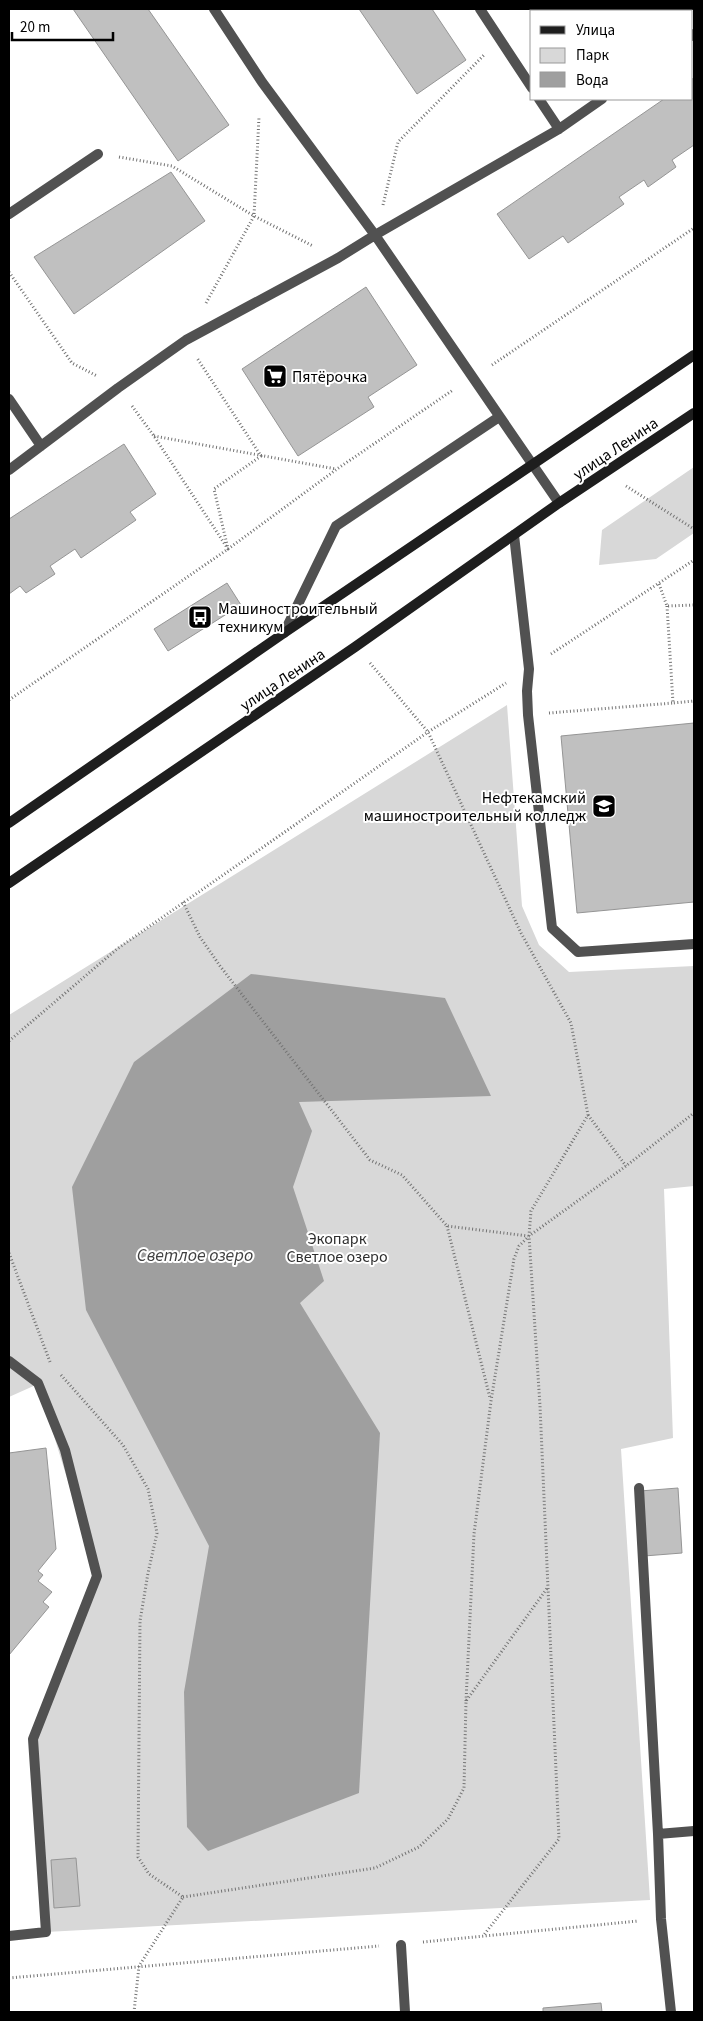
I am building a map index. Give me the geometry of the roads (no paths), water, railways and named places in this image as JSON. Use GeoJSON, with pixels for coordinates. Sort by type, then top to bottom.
{"type":"FeatureCollection","features":[{"type":"Feature","properties":{"kind":"main road","name":"улица Ленина"},"geometry":{"type":"LineString","coordinates":[[9,823],[284,633],[694,355]]}},
{"type":"Feature","properties":{"kind":"main road","name":"улица Ленина"},"geometry":{"type":"LineString","coordinates":[[9,883],[355,647],[559,503],[694,413]]}},
{"type":"Feature","properties":{"kind":"lane"},"geometry":{"type":"LineString","coordinates":[[214,9],[262,82],[375,234],[559,503]]}},
{"type":"Feature","properties":{"kind":"lane"},"geometry":{"type":"LineString","coordinates":[[480,9],[530,85]]}},
{"type":"Feature","properties":{"kind":"lane"},"geometry":{"type":"LineString","coordinates":[[540,100],[559,129]]}},
{"type":"Feature","properties":{"kind":"lane"},"geometry":{"type":"LineString","coordinates":[[9,470],[118,388],[186,340],[338,258],[375,234],[559,129],[601,100]]}},
{"type":"Feature","properties":{"kind":"lane"},"geometry":{"type":"LineString","coordinates":[[9,214],[98,154]]}},
{"type":"Feature","properties":{"kind":"lane"},"geometry":{"type":"LineString","coordinates":[[9,399],[41,446]]}},
{"type":"Feature","properties":{"kind":"lane"},"geometry":{"type":"LineString","coordinates":[[284,633],[336,526],[499,417]]}},
{"type":"Feature","properties":{"kind":"lane"},"geometry":{"type":"LineString","coordinates":[[514,535],[529,669],[527,691],[528,715],[552,928],[578,952],[694,944]]}},
{"type":"Feature","properties":{"kind":"lane"},"geometry":{"type":"LineString","coordinates":[[9,1361],[38,1383],[65,1450],[97,1576],[33,1739],[46,1932],[9,1936]]}},
{"type":"Feature","properties":{"kind":"lane"},"geometry":{"type":"LineString","coordinates":[[639,1488],[661,1919],[671,2012]]}},
{"type":"Feature","properties":{"kind":"lane"},"geometry":{"type":"LineString","coordinates":[[658,1834],[694,1831]]}},
{"type":"Feature","properties":{"kind":"lane"},"geometry":{"type":"LineString","coordinates":[[401,1944],[405,2012]]}},
{"type":"Feature","properties":{"kind":"water","name":"Светлое озеро"},"geometry":{"type":"Polygon","coordinates":[[[251,974],[445,998],[491,1096],[299,1102],[312,1131],[293,1187],[324,1281],[300,1303],[380,1433],[359,1793],[208,1851],[187,1827],[184,1692],[209,1546],[86,1310],[72,1187],[134,1062],[251,974]]]}},
{"type":"Feature","properties":{"kind":"place","name":"Пятёрочка"},"geometry":{"type":"Point","coordinates":[275,376]}},
{"type":"Feature","properties":{"kind":"place","name":"Машиностроительный техникум"},"geometry":{"type":"Point","coordinates":[200,617]}},
{"type":"Feature","properties":{"kind":"place","name":"Нефтекамский машиностроительный колледж"},"geometry":{"type":"Point","coordinates":[604,806]}},
{"type":"Feature","properties":{"kind":"park label","name":"Экопарк Светлое озеро"},"geometry":{"type":"Point","coordinates":[337,1247]}}]}
